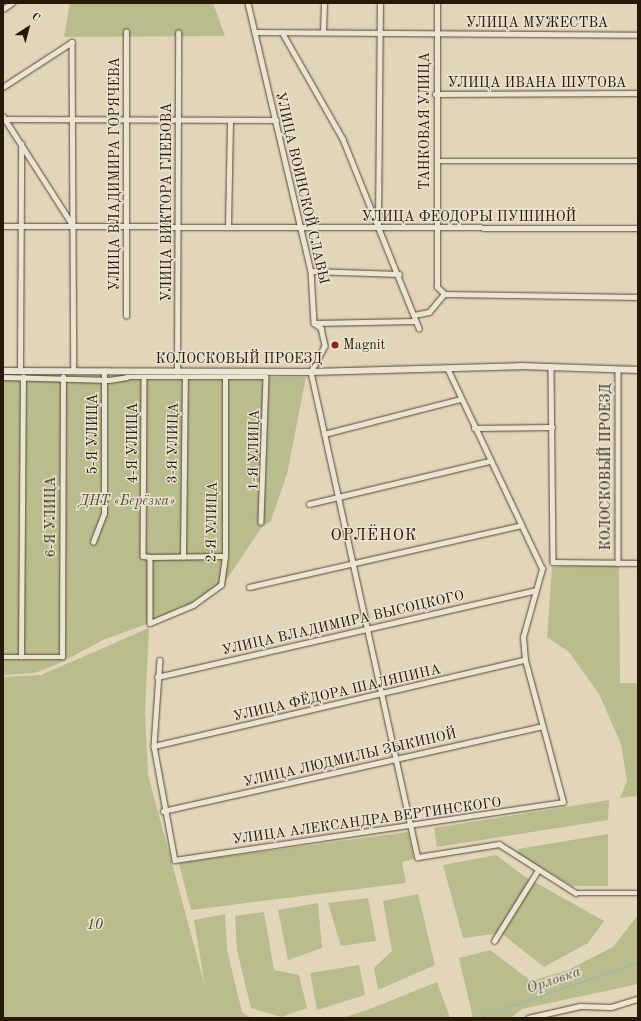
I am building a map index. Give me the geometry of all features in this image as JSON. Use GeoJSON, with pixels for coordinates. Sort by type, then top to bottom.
{"type":"FeatureCollection","features":[{"type":"Feature","properties":{"kind":"street"},"geometry":{"type":"LineString","coordinates":[[3,8],[12,3]]}},
{"type":"Feature","properties":{"kind":"street","name":"УЛИЦА ВОИНСКОЙ СЛАВЫ"},"geometry":{"type":"LineString","coordinates":[[248,3],[311,271],[314,323],[321,328],[325,346],[311,372]]}},
{"type":"Feature","properties":{"kind":"street"},"geometry":{"type":"LineString","coordinates":[[323,32],[324,3]]}},
{"type":"Feature","properties":{"kind":"street"},"geometry":{"type":"LineString","coordinates":[[378,228],[380,3]]}},
{"type":"Feature","properties":{"kind":"street","name":"ТАНКОВАЯ УЛИЦА"},"geometry":{"type":"LineString","coordinates":[[437,3],[435,94],[437,287],[444,294]]}},
{"type":"Feature","properties":{"kind":"street","name":"УЛИЦА ВЛАДИМИРА ГОРЯЧЕВА"},"geometry":{"type":"LineString","coordinates":[[126,32],[126,316]]}},
{"type":"Feature","properties":{"kind":"street","name":"УЛИЦА МУЖЕСТВА"},"geometry":{"type":"LineString","coordinates":[[255,32],[638,35]]}},
{"type":"Feature","properties":{"kind":"street"},"geometry":{"type":"LineString","coordinates":[[282,32],[343,139],[419,328]]}},
{"type":"Feature","properties":{"kind":"street","name":"УЛИЦА ВИКТОРА ГЛЕБОВА"},"geometry":{"type":"LineString","coordinates":[[177,372],[178,33]]}},
{"type":"Feature","properties":{"kind":"street"},"geometry":{"type":"LineString","coordinates":[[3,86],[72,42],[74,370]]}},
{"type":"Feature","properties":{"kind":"street","name":"УЛИЦА ИВАНА ШУТОВА"},"geometry":{"type":"LineString","coordinates":[[435,94],[638,93]]}},
{"type":"Feature","properties":{"kind":"street"},"geometry":{"type":"LineString","coordinates":[[4,117],[72,120],[276,120]]}},
{"type":"Feature","properties":{"kind":"street"},"geometry":{"type":"LineString","coordinates":[[4,117],[74,227]]}},
{"type":"Feature","properties":{"kind":"street"},"geometry":{"type":"LineString","coordinates":[[228,227],[230,120]]}},
{"type":"Feature","properties":{"kind":"street"},"geometry":{"type":"LineString","coordinates":[[3,657],[21,657],[21,144]]}},
{"type":"Feature","properties":{"kind":"street"},"geometry":{"type":"LineString","coordinates":[[436,161],[638,161]]}},
{"type":"Feature","properties":{"kind":"street","name":"УЛИЦА ФЕОДОРЫ ПУШИНОЙ"},"geometry":{"type":"LineString","coordinates":[[3,226],[638,228]]}},
{"type":"Feature","properties":{"kind":"street"},"geometry":{"type":"LineString","coordinates":[[311,271],[398,274]]}},
{"type":"Feature","properties":{"kind":"street"},"geometry":{"type":"LineString","coordinates":[[414,314],[429,312],[444,294],[638,297]]}},
{"type":"Feature","properties":{"kind":"street"},"geometry":{"type":"LineString","coordinates":[[314,323],[415,321]]}},
{"type":"Feature","properties":{"kind":"street","name":"КОЛОСКОВЫЙ ПРОЕЗД"},"geometry":{"type":"LineString","coordinates":[[3,371],[21,374],[74,370],[311,372],[520,366],[638,370]]}},
{"type":"Feature","properties":{"kind":"street"},"geometry":{"type":"LineString","coordinates":[[447,368],[489,461],[542,569],[534,591],[523,637],[525,660],[542,726]]}},
{"type":"Feature","properties":{"kind":"street"},"geometry":{"type":"LineString","coordinates":[[552,368],[553,562],[638,563]]}},
{"type":"Feature","properties":{"kind":"street","name":"КОЛОСКОВЫЙ ПРОЕЗД"},"geometry":{"type":"LineString","coordinates":[[618,370],[618,563]]}},
{"type":"Feature","properties":{"kind":"street","name":"5-Я УЛИЦА"},"geometry":{"type":"LineString","coordinates":[[93,542],[104,514],[104,371]]}},
{"type":"Feature","properties":{"kind":"street"},"geometry":{"type":"LineString","coordinates":[[311,372],[366,629],[397,759],[418,857],[499,844],[576,893],[638,893]]}},
{"type":"Feature","properties":{"kind":"street"},"geometry":{"type":"LineString","coordinates":[[3,377],[21,374],[103,378],[225,378]]}},
{"type":"Feature","properties":{"kind":"street","name":"6-Я УЛИЦА"},"geometry":{"type":"LineString","coordinates":[[21,657],[62,657],[63,377]]}},
{"type":"Feature","properties":{"kind":"street","name":"1-Я УЛИЦА"},"geometry":{"type":"LineString","coordinates":[[225,378],[266,377],[261,522]]}},
{"type":"Feature","properties":{"kind":"street","name":"4-Я УЛИЦА"},"geometry":{"type":"LineString","coordinates":[[144,378],[143,556],[150,557],[150,623]]}},
{"type":"Feature","properties":{"kind":"street","name":"3-Я УЛИЦА"},"geometry":{"type":"LineString","coordinates":[[183,557],[185,378]]}},
{"type":"Feature","properties":{"kind":"street","name":"2-Я УЛИЦА"},"geometry":{"type":"LineString","coordinates":[[150,623],[193,605],[220,585],[224,556],[225,378]]}},
{"type":"Feature","properties":{"kind":"street"},"geometry":{"type":"LineString","coordinates":[[324,434],[460,399]]}},
{"type":"Feature","properties":{"kind":"street"},"geometry":{"type":"LineString","coordinates":[[474,428],[552,427]]}},
{"type":"Feature","properties":{"kind":"street"},"geometry":{"type":"LineString","coordinates":[[309,504],[489,461]]}},
{"type":"Feature","properties":{"kind":"street"},"geometry":{"type":"LineString","coordinates":[[249,587],[521,525]]}},
{"type":"Feature","properties":{"kind":"street"},"geometry":{"type":"LineString","coordinates":[[150,557],[224,556]]}},
{"type":"Feature","properties":{"kind":"street","name":"УЛИЦА ВЛАДИМИРА ВЫСОЦКОГО"},"geometry":{"type":"LineString","coordinates":[[157,677],[534,591]]}},
{"type":"Feature","properties":{"kind":"street"},"geometry":{"type":"LineString","coordinates":[[160,660],[157,677],[154,746],[163,811]]}},
{"type":"Feature","properties":{"kind":"street","name":"УЛИЦА ФЁДОРА ШАЛЯПИНА"},"geometry":{"type":"LineString","coordinates":[[154,746],[525,660]]}},
{"type":"Feature","properties":{"kind":"street","name":"УЛИЦА ЛЮДМИЛЫ ЗЫКИНОЙ"},"geometry":{"type":"LineString","coordinates":[[163,811],[542,726]]}},
{"type":"Feature","properties":{"kind":"street","name":"УЛИЦА АЛЕКСАНДРА ВЕРТИНСКОГО"},"geometry":{"type":"LineString","coordinates":[[163,811],[174,860],[412,826],[563,802],[542,726]]}},
{"type":"Feature","properties":{"kind":"street"},"geometry":{"type":"LineString","coordinates":[[494,942],[538,870]]}},
{"type":"Feature","properties":{"kind":"street"},"geometry":{"type":"LineString","coordinates":[[528,1018],[580,1006],[611,1006],[638,999]]}},
{"type":"Feature","properties":{"kind":"green space"},"geometry":{"type":"Polygon","coordinates":[[[70,3],[213,3],[225,36],[64,37],[70,3]]]}},
{"type":"Feature","properties":{"kind":"green space","name":"ДНТ «Берёзка»"},"geometry":{"type":"Polygon","coordinates":[[[306,377],[287,474],[271,521],[261,528],[223,585],[194,607],[103,640],[60,663],[35,673],[3,675],[3,378],[306,377]]]}},
{"type":"Feature","properties":{"kind":"green space"},"geometry":{"type":"Polygon","coordinates":[[[619,565],[620,683],[638,683],[637,796],[620,798],[627,781],[621,744],[599,694],[569,652],[547,637],[552,567],[619,565]]]}},
{"type":"Feature","properties":{"kind":"green space","name":"10"},"geometry":{"type":"Polygon","coordinates":[[[149,628],[145,711],[148,775],[205,986],[194,920],[225,914],[227,950],[242,1012],[251,1018],[3,1018],[3,677],[41,675],[149,628]]]}},
{"type":"Feature","properties":{"kind":"green space"},"geometry":{"type":"Polygon","coordinates":[[[609,800],[608,820],[437,847],[434,828],[609,800]]]}},
{"type":"Feature","properties":{"kind":"green space"},"geometry":{"type":"Polygon","coordinates":[[[408,832],[414,859],[402,862],[406,883],[191,910],[179,863],[408,832]]]}},
{"type":"Feature","properties":{"kind":"green space"},"geometry":{"type":"Polygon","coordinates":[[[608,834],[608,886],[572,886],[518,854],[518,849],[608,834]]]}},
{"type":"Feature","properties":{"kind":"green space"},"geometry":{"type":"Polygon","coordinates":[[[496,855],[524,876],[604,921],[588,943],[544,967],[501,933],[463,938],[443,865],[496,855]]]}},
{"type":"Feature","properties":{"kind":"green space"},"geometry":{"type":"Polygon","coordinates":[[[418,894],[435,965],[378,990],[374,968],[392,951],[383,901],[418,894]]]}},
{"type":"Feature","properties":{"kind":"green space"},"geometry":{"type":"Polygon","coordinates":[[[368,898],[376,941],[341,946],[328,903],[368,898]]]}},
{"type":"Feature","properties":{"kind":"green space"},"geometry":{"type":"Polygon","coordinates":[[[318,903],[322,948],[288,960],[278,910],[318,903]]]}},
{"type":"Feature","properties":{"kind":"green space"},"geometry":{"type":"Polygon","coordinates":[[[264,912],[274,970],[299,975],[307,1008],[281,1017],[251,1008],[237,950],[235,916],[264,912]]]}},
{"type":"Feature","properties":{"kind":"green space"},"geometry":{"type":"Polygon","coordinates":[[[638,915],[638,984],[522,1009],[511,1018],[473,1018],[459,958],[490,950],[531,981],[568,970],[613,947],[638,915]]]}},
{"type":"Feature","properties":{"kind":"green space"},"geometry":{"type":"Polygon","coordinates":[[[359,965],[365,995],[317,1010],[310,973],[359,965]]]}},
{"type":"Feature","properties":{"kind":"green space"},"geometry":{"type":"Polygon","coordinates":[[[437,982],[450,1018],[342,1018],[370,1009],[437,982]]]}},
{"type":"Feature","properties":{"kind":"waterway","name":"Орловка"},"geometry":{"type":"LineString","coordinates":[[477,1018],[638,962]]}},
{"type":"Feature","properties":{"kind":"place","name":"Magnit"},"geometry":{"type":"Point","coordinates":[335,345]}},
{"type":"Feature","properties":{"kind":"district","name":"ОРЛЁНОК"},"geometry":{"type":"Point","coordinates":[374,536]}}]}
